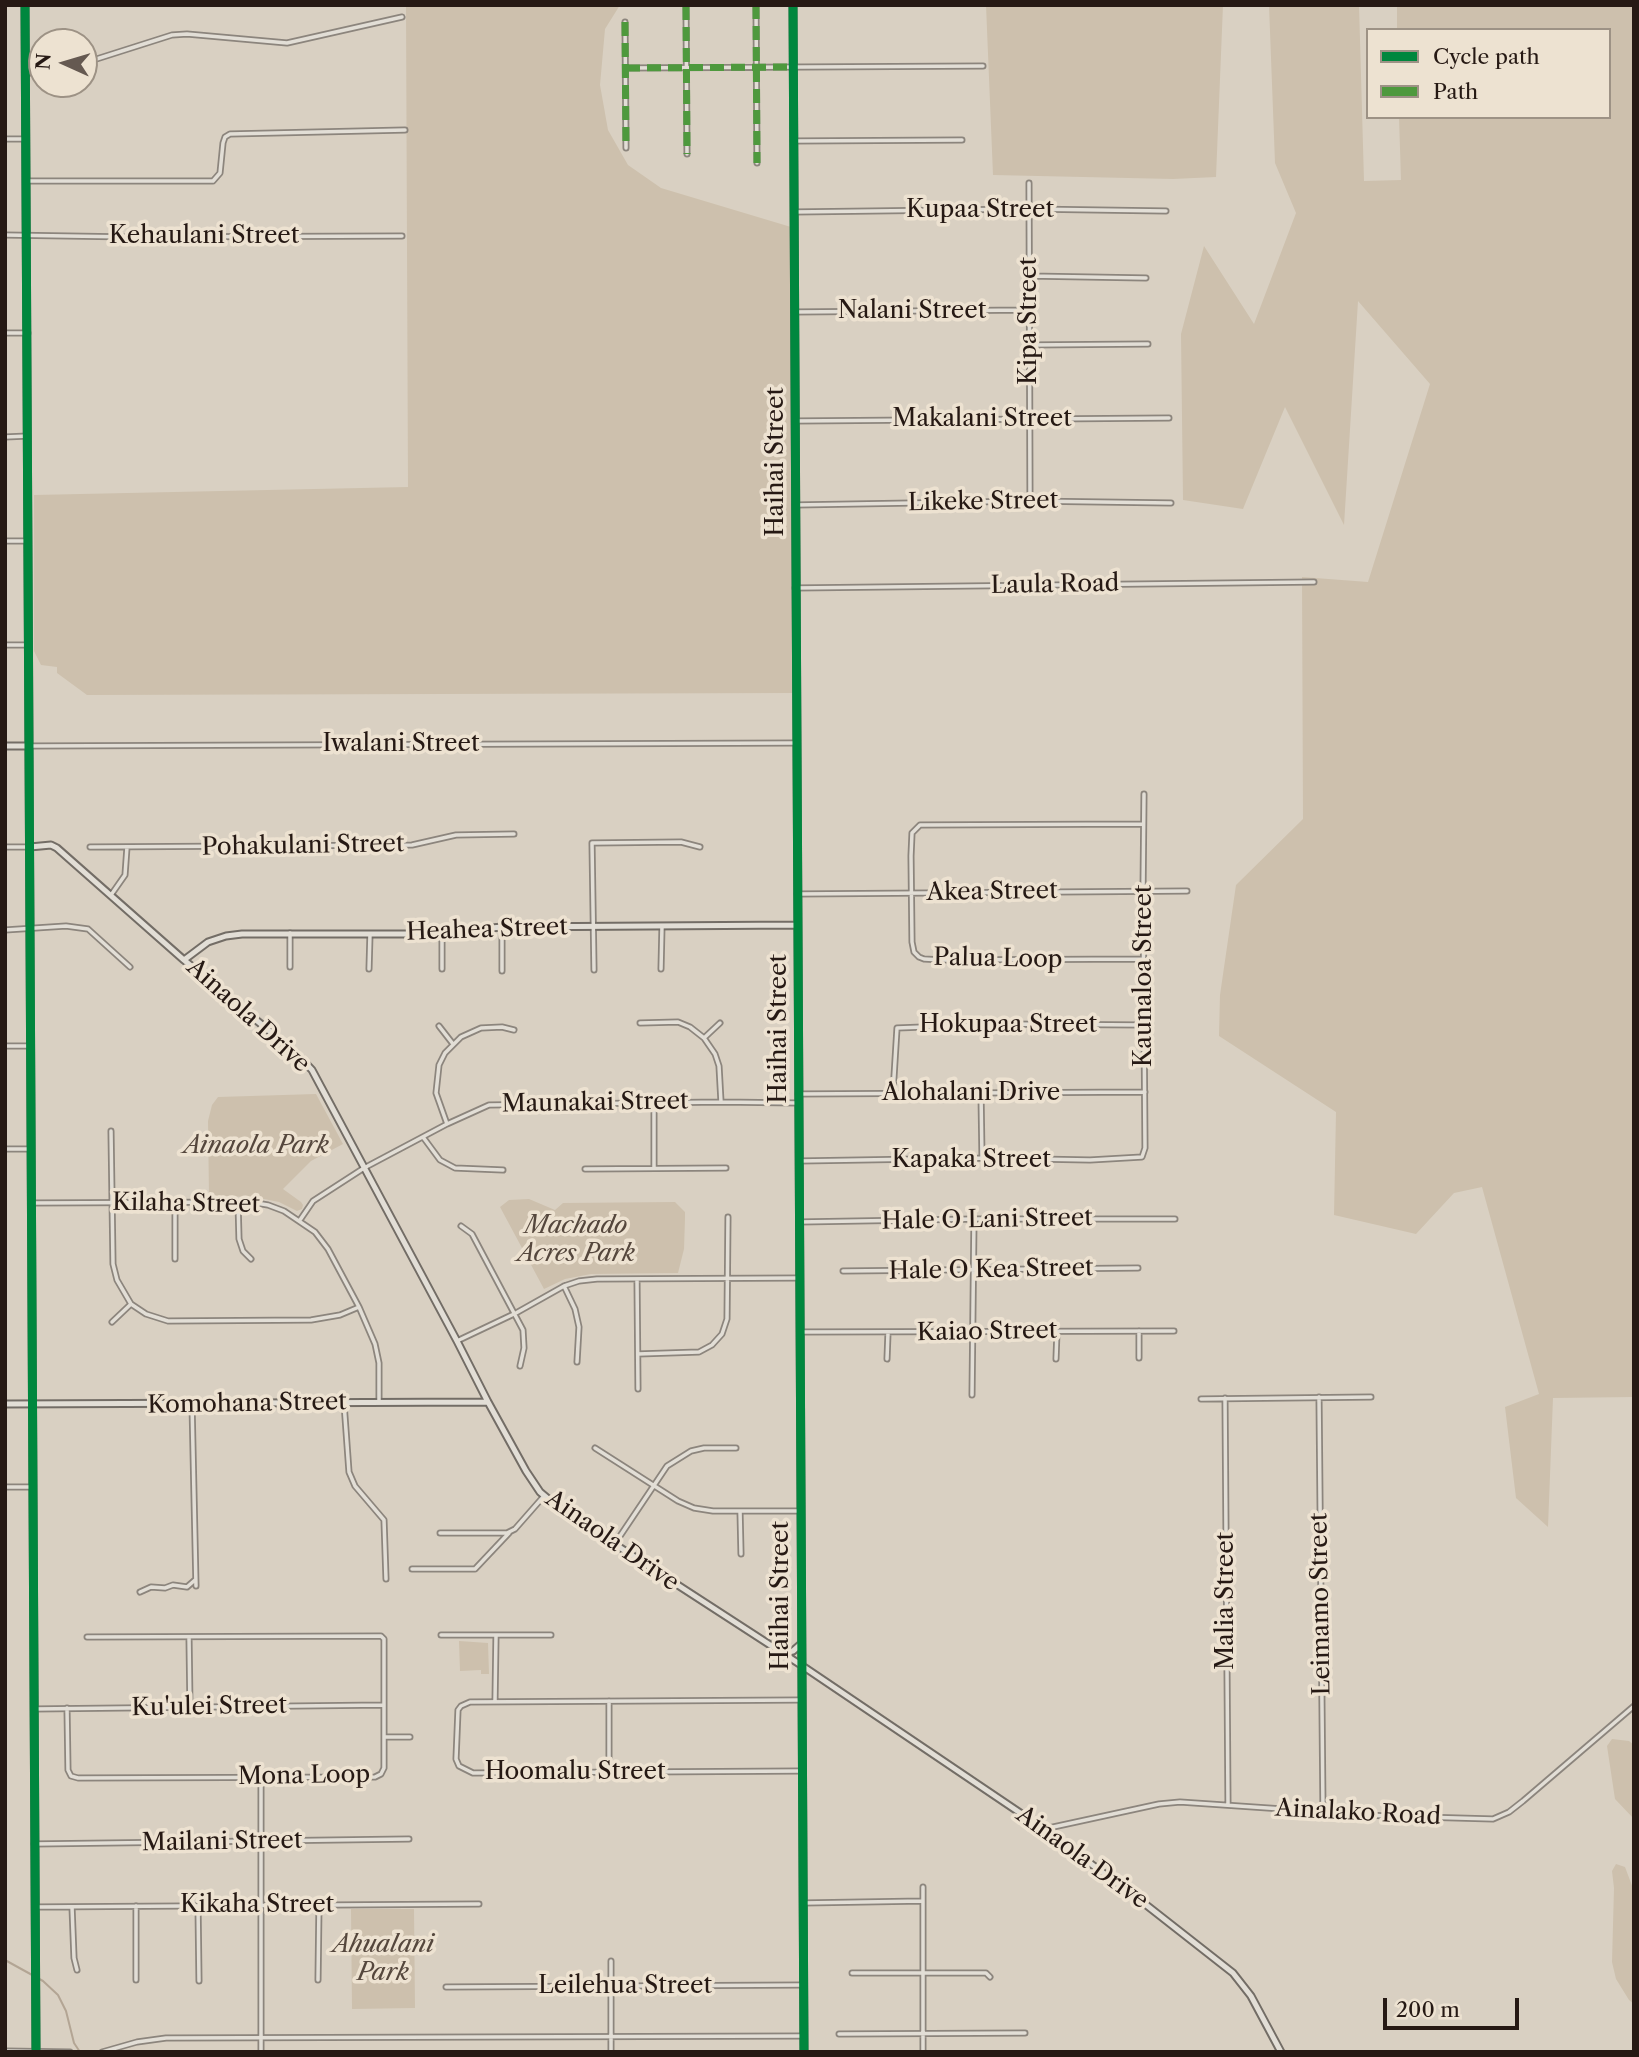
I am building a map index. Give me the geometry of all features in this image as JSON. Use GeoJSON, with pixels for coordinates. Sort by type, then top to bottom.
{"type":"FeatureCollection","features":[{"type":"Feature","properties":{"kind":"street"},"geometry":{"type":"LineString","coordinates":[[25,5],[36,2051]]}},
{"type":"Feature","properties":{"kind":"street"},"geometry":{"type":"LineString","coordinates":[[756,5],[757,163]]}},
{"type":"Feature","properties":{"kind":"street","name":"Haihai Street"},"geometry":{"type":"LineString","coordinates":[[793,5],[804,2052]]}},
{"type":"Feature","properties":{"kind":"street"},"geometry":{"type":"LineString","coordinates":[[686,6],[687,154]]}},
{"type":"Feature","properties":{"kind":"street"},"geometry":{"type":"LineString","coordinates":[[98,59],[172,35],[287,43],[402,17]]}},
{"type":"Feature","properties":{"kind":"street"},"geometry":{"type":"LineString","coordinates":[[625,22],[626,148]]}},
{"type":"Feature","properties":{"kind":"street"},"geometry":{"type":"LineString","coordinates":[[626,68],[983,66]]}},
{"type":"Feature","properties":{"kind":"street"},"geometry":{"type":"LineString","coordinates":[[27,181],[213,181],[220,173],[223,143],[225,137],[230,134],[405,130]]}},
{"type":"Feature","properties":{"kind":"street"},"geometry":{"type":"LineString","coordinates":[[5,139],[26,139]]}},
{"type":"Feature","properties":{"kind":"street"},"geometry":{"type":"LineString","coordinates":[[793,141],[962,140]]}},
{"type":"Feature","properties":{"kind":"street","name":"Kipa Street"},"geometry":{"type":"LineString","coordinates":[[1029,183],[1030,501]]}},
{"type":"Feature","properties":{"kind":"street","name":"Kupaa Street"},"geometry":{"type":"LineString","coordinates":[[794,212],[1029,209],[1166,211]]}},
{"type":"Feature","properties":{"kind":"street","name":"Kehaulani Street"},"geometry":{"type":"LineString","coordinates":[[5,234],[402,236]]}},
{"type":"Feature","properties":{"kind":"street"},"geometry":{"type":"LineString","coordinates":[[1029,276],[1146,278]]}},
{"type":"Feature","properties":{"kind":"street","name":"Nalani Street"},"geometry":{"type":"LineString","coordinates":[[794,312],[1029,310]]}},
{"type":"Feature","properties":{"kind":"street"},"geometry":{"type":"LineString","coordinates":[[5,333],[28,333]]}},
{"type":"Feature","properties":{"kind":"street"},"geometry":{"type":"LineString","coordinates":[[1029,345],[1148,345]]}},
{"type":"Feature","properties":{"kind":"street","name":"Makalani Street"},"geometry":{"type":"LineString","coordinates":[[795,421],[1169,418]]}},
{"type":"Feature","properties":{"kind":"street"},"geometry":{"type":"LineString","coordinates":[[5,437],[28,436]]}},
{"type":"Feature","properties":{"kind":"street","name":"Likeke Street"},"geometry":{"type":"LineString","coordinates":[[795,505],[1030,501],[1171,503]]}},
{"type":"Feature","properties":{"kind":"street"},"geometry":{"type":"LineString","coordinates":[[5,541],[28,541]]}},
{"type":"Feature","properties":{"kind":"street","name":"Laula Road"},"geometry":{"type":"LineString","coordinates":[[795,588],[1314,582]]}},
{"type":"Feature","properties":{"kind":"street"},"geometry":{"type":"LineString","coordinates":[[5,645],[29,645]]}},
{"type":"Feature","properties":{"kind":"street","name":"Iwalani Street"},"geometry":{"type":"LineString","coordinates":[[5,746],[796,743]]}},
{"type":"Feature","properties":{"kind":"street","name":"Kaunaloa Street"},"geometry":{"type":"LineString","coordinates":[[1142,1157],[1145,1148],[1144,794]]}},
{"type":"Feature","properties":{"kind":"street","name":"Palua Loop"},"geometry":{"type":"LineString","coordinates":[[1143,824],[920,825],[912,833],[912,942],[914,952],[924,959],[1143,959]]}},
{"type":"Feature","properties":{"kind":"street","name":"Pohakulani Street"},"geometry":{"type":"LineString","coordinates":[[90,847],[412,845],[456,835],[514,834]]}},
{"type":"Feature","properties":{"kind":"street"},"geometry":{"type":"LineString","coordinates":[[594,970],[592,843],[681,842],[699,847]]}},
{"type":"Feature","properties":{"kind":"street","name":"Ainaola Drive"},"geometry":{"type":"LineString","coordinates":[[30,847],[51,845],[57,848],[184,960],[297,1054],[312,1070],[488,1402],[526,1471],[544,1496],[1044,1829],[1194,1941],[1233,1973],[1251,1996],[1281,2052]]}},
{"type":"Feature","properties":{"kind":"street"},"geometry":{"type":"LineString","coordinates":[[5,848],[30,847]]}},
{"type":"Feature","properties":{"kind":"street"},"geometry":{"type":"LineString","coordinates":[[111,895],[125,875],[127,847]]}},
{"type":"Feature","properties":{"kind":"street","name":"Akea Street"},"geometry":{"type":"LineString","coordinates":[[797,894],[1187,891]]}},
{"type":"Feature","properties":{"kind":"street","name":"Heahea Street"},"geometry":{"type":"LineString","coordinates":[[184,960],[204,944],[218,938],[242,934],[442,933],[502,927],[797,925]]}},
{"type":"Feature","properties":{"kind":"street"},"geometry":{"type":"LineString","coordinates":[[5,930],[66,926],[88,929],[130,967]]}},
{"type":"Feature","properties":{"kind":"street"},"geometry":{"type":"LineString","coordinates":[[661,969],[662,926]]}},
{"type":"Feature","properties":{"kind":"street"},"geometry":{"type":"LineString","coordinates":[[502,927],[502,971]]}},
{"type":"Feature","properties":{"kind":"street"},"geometry":{"type":"LineString","coordinates":[[290,933],[290,967]]}},
{"type":"Feature","properties":{"kind":"street"},"geometry":{"type":"LineString","coordinates":[[442,933],[442,969]]}},
{"type":"Feature","properties":{"kind":"street"},"geometry":{"type":"LineString","coordinates":[[369,970],[370,934]]}},
{"type":"Feature","properties":{"kind":"street"},"geometry":{"type":"LineString","coordinates":[[640,1023],[678,1022],[704,1038],[715,1054],[719,1066],[721,1102]]}},
{"type":"Feature","properties":{"kind":"street"},"geometry":{"type":"LineString","coordinates":[[704,1038],[720,1023]]}},
{"type":"Feature","properties":{"kind":"street","name":"Hokupaa Street"},"geometry":{"type":"LineString","coordinates":[[893,1093],[897,1028],[1002,1024],[1144,1025]]}},
{"type":"Feature","properties":{"kind":"street"},"geometry":{"type":"LineString","coordinates":[[439,1026],[453,1044]]}},
{"type":"Feature","properties":{"kind":"street"},"geometry":{"type":"LineString","coordinates":[[447,1124],[436,1093],[437,1079],[439,1065],[453,1044],[471,1031],[481,1028],[502,1027],[514,1030]]}},
{"type":"Feature","properties":{"kind":"street"},"geometry":{"type":"LineString","coordinates":[[5,1046],[31,1046]]}},
{"type":"Feature","properties":{"kind":"street","name":"Alohalani Drive"},"geometry":{"type":"LineString","coordinates":[[798,1094],[1145,1092]]}},
{"type":"Feature","properties":{"kind":"street"},"geometry":{"type":"LineString","coordinates":[[981,1093],[982,1158]]}},
{"type":"Feature","properties":{"kind":"street"},"geometry":{"type":"LineString","coordinates":[[654,1102],[654,1168]]}},
{"type":"Feature","properties":{"kind":"street","name":"Maunakai Street"},"geometry":{"type":"LineString","coordinates":[[300,1220],[313,1201],[364,1168],[479,1108],[501,1103],[798,1103]]}},
{"type":"Feature","properties":{"kind":"street"},"geometry":{"type":"LineString","coordinates":[[111,1131],[113,1264],[117,1280],[131,1304],[146,1314],[168,1321],[311,1320],[340,1315],[359,1307]]}},
{"type":"Feature","properties":{"kind":"street"},"geometry":{"type":"LineString","coordinates":[[423,1137],[440,1160],[455,1168],[503,1170]]}},
{"type":"Feature","properties":{"kind":"street"},"geometry":{"type":"LineString","coordinates":[[5,1149],[31,1149]]}},
{"type":"Feature","properties":{"kind":"street","name":"Kapaka Street"},"geometry":{"type":"LineString","coordinates":[[799,1161],[982,1158],[1090,1160],[1142,1157]]}},
{"type":"Feature","properties":{"kind":"street"},"geometry":{"type":"LineString","coordinates":[[585,1169],[726,1168]]}},
{"type":"Feature","properties":{"kind":"street"},"geometry":{"type":"LineString","coordinates":[[238,1202],[239,1239],[243,1251],[251,1259]]}},
{"type":"Feature","properties":{"kind":"street","name":"Kilaha Street"},"geometry":{"type":"LineString","coordinates":[[32,1203],[238,1202],[268,1205],[285,1211],[315,1232],[328,1249],[359,1307],[375,1343],[379,1363],[379,1402]]}},
{"type":"Feature","properties":{"kind":"street"},"geometry":{"type":"LineString","coordinates":[[175,1259],[176,1203]]}},
{"type":"Feature","properties":{"kind":"street"},"geometry":{"type":"LineString","coordinates":[[638,1354],[691,1354],[712,1345],[722,1334],[727,1320],[727,1217]]}},
{"type":"Feature","properties":{"kind":"street"},"geometry":{"type":"LineString","coordinates":[[972,1395],[974,1219]]}},
{"type":"Feature","properties":{"kind":"street","name":"Hale O Lani Street"},"geometry":{"type":"LineString","coordinates":[[799,1223],[974,1219],[1175,1219]]}},
{"type":"Feature","properties":{"kind":"street"},"geometry":{"type":"LineString","coordinates":[[461,1226],[472,1234],[516,1313],[525,1339],[520,1366]]}},
{"type":"Feature","properties":{"kind":"street","name":"Hale O Kea Street"},"geometry":{"type":"LineString","coordinates":[[843,1271],[1138,1268]]}},
{"type":"Feature","properties":{"kind":"street"},"geometry":{"type":"LineString","coordinates":[[457,1340],[516,1313],[564,1286],[597,1279],[799,1278]]}},
{"type":"Feature","properties":{"kind":"street"},"geometry":{"type":"LineString","coordinates":[[637,1279],[638,1389]]}},
{"type":"Feature","properties":{"kind":"street"},"geometry":{"type":"LineString","coordinates":[[564,1286],[575,1309],[579,1327],[577,1362]]}},
{"type":"Feature","properties":{"kind":"street"},"geometry":{"type":"LineString","coordinates":[[112,1322],[131,1304]]}},
{"type":"Feature","properties":{"kind":"street"},"geometry":{"type":"LineString","coordinates":[[1056,1359],[1057,1331]]}},
{"type":"Feature","properties":{"kind":"street"},"geometry":{"type":"LineString","coordinates":[[1139,1331],[1139,1358]]}},
{"type":"Feature","properties":{"kind":"street","name":"Kaiao Street"},"geometry":{"type":"LineString","coordinates":[[800,1332],[1174,1331]]}},
{"type":"Feature","properties":{"kind":"street"},"geometry":{"type":"LineString","coordinates":[[887,1359],[888,1333]]}},
{"type":"Feature","properties":{"kind":"street","name":"Leimamo Street"},"geometry":{"type":"LineString","coordinates":[[1319,1397],[1323,1811]]}},
{"type":"Feature","properties":{"kind":"street"},"geometry":{"type":"LineString","coordinates":[[1201,1399],[1371,1397]]}},
{"type":"Feature","properties":{"kind":"street","name":"Malia Street"},"geometry":{"type":"LineString","coordinates":[[1225,1398],[1228,1804]]}},
{"type":"Feature","properties":{"kind":"street","name":"Komohana Street"},"geometry":{"type":"LineString","coordinates":[[5,1404],[488,1402]]}},
{"type":"Feature","properties":{"kind":"street"},"geometry":{"type":"LineString","coordinates":[[344,1403],[349,1472],[355,1486],[384,1520],[386,1579]]}},
{"type":"Feature","properties":{"kind":"street"},"geometry":{"type":"LineString","coordinates":[[192,1404],[196,1587]]}},
{"type":"Feature","properties":{"kind":"street"},"geometry":{"type":"LineString","coordinates":[[595,1448],[694,1508],[713,1511],[800,1511]]}},
{"type":"Feature","properties":{"kind":"street"},"geometry":{"type":"LineString","coordinates":[[614,1545],[667,1466],[691,1451],[704,1448],[736,1448]]}},
{"type":"Feature","properties":{"kind":"street"},"geometry":{"type":"LineString","coordinates":[[5,1487],[32,1487]]}},
{"type":"Feature","properties":{"kind":"street"},"geometry":{"type":"LineString","coordinates":[[412,1569],[475,1569],[544,1496]]}},
{"type":"Feature","properties":{"kind":"street"},"geometry":{"type":"LineString","coordinates":[[740,1511],[741,1554]]}},
{"type":"Feature","properties":{"kind":"street"},"geometry":{"type":"LineString","coordinates":[[440,1533],[498,1534],[511,1531]]}},
{"type":"Feature","properties":{"kind":"street"},"geometry":{"type":"LineString","coordinates":[[140,1592],[151,1587],[187,1587],[196,1578]]}},
{"type":"Feature","properties":{"kind":"street"},"geometry":{"type":"LineString","coordinates":[[441,1635],[551,1635]]}},
{"type":"Feature","properties":{"kind":"street","name":"Mona Loop"},"geometry":{"type":"LineString","coordinates":[[67,1708],[68,1770],[71,1776],[78,1778],[375,1777],[381,1774],[384,1768],[382,1636],[87,1637]]}},
{"type":"Feature","properties":{"kind":"street"},"geometry":{"type":"LineString","coordinates":[[495,1701],[496,1636]]}},
{"type":"Feature","properties":{"kind":"street"},"geometry":{"type":"LineString","coordinates":[[189,1637],[190,1707]]}},
{"type":"Feature","properties":{"kind":"street"},"geometry":{"type":"LineString","coordinates":[[783,1653],[793,1651],[801,1644]]}},
{"type":"Feature","properties":{"kind":"street","name":"Hoomalu Street"},"geometry":{"type":"LineString","coordinates":[[801,1700],[465,1703],[458,1710],[456,1759],[465,1771],[473,1773],[802,1771]]}},
{"type":"Feature","properties":{"kind":"street"},"geometry":{"type":"LineString","coordinates":[[608,1701],[609,1772]]}},
{"type":"Feature","properties":{"kind":"street","name":"Ku'ulei Street"},"geometry":{"type":"LineString","coordinates":[[34,1709],[384,1705]]}},
{"type":"Feature","properties":{"kind":"street","name":"Ainalako Road"},"geometry":{"type":"LineString","coordinates":[[1044,1829],[1169,1803],[1228,1804],[1487,1820],[1497,1818],[1522,1801],[1634,1706]]}},
{"type":"Feature","properties":{"kind":"street"},"geometry":{"type":"LineString","coordinates":[[384,1737],[410,1737]]}},
{"type":"Feature","properties":{"kind":"street"},"geometry":{"type":"LineString","coordinates":[[261,1778],[261,2052]]}},
{"type":"Feature","properties":{"kind":"street","name":"Mailani Street"},"geometry":{"type":"LineString","coordinates":[[34,1844],[409,1839]]}},
{"type":"Feature","properties":{"kind":"street"},"geometry":{"type":"LineString","coordinates":[[923,1887],[923,2052]]}},
{"type":"Feature","properties":{"kind":"street"},"geometry":{"type":"LineString","coordinates":[[803,1903],[923,1901]]}},
{"type":"Feature","properties":{"kind":"street","name":"Kikaha Street"},"geometry":{"type":"LineString","coordinates":[[35,1907],[479,1904]]}},
{"type":"Feature","properties":{"kind":"street"},"geometry":{"type":"LineString","coordinates":[[318,1980],[319,1905]]}},
{"type":"Feature","properties":{"kind":"street"},"geometry":{"type":"LineString","coordinates":[[136,1906],[136,1980]]}},
{"type":"Feature","properties":{"kind":"street"},"geometry":{"type":"LineString","coordinates":[[198,1906],[199,1981]]}},
{"type":"Feature","properties":{"kind":"street"},"geometry":{"type":"LineString","coordinates":[[72,1907],[77,1970]]}},
{"type":"Feature","properties":{"kind":"street"},"geometry":{"type":"LineString","coordinates":[[611,1961],[611,2052]]}},
{"type":"Feature","properties":{"kind":"street"},"geometry":{"type":"LineString","coordinates":[[852,1973],[986,1973],[990,1977]]}},
{"type":"Feature","properties":{"kind":"street","name":"Leilehua Street"},"geometry":{"type":"LineString","coordinates":[[446,1987],[804,1985]]}},
{"type":"Feature","properties":{"kind":"street"},"geometry":{"type":"LineString","coordinates":[[839,2034],[1025,2033]]}},
{"type":"Feature","properties":{"kind":"street"},"geometry":{"type":"LineString","coordinates":[[102,2052],[156,2038],[804,2036]]}},
{"type":"Feature","properties":{"kind":"street"},"geometry":{"type":"LineString","coordinates":[[5,2051],[70,2052]]}},
{"type":"Feature","properties":{"kind":"green space"},"geometry":{"type":"Polygon","coordinates":[[[406,5],[620,5],[605,29],[600,85],[608,130],[628,165],[661,188],[791,227],[793,693],[87,695],[57,673],[57,667],[41,665],[34,651],[34,495],[408,487],[406,5]]]}},
{"type":"Feature","properties":{"kind":"green space"},"geometry":{"type":"Polygon","coordinates":[[[986,5],[1223,5],[1216,177],[1173,179],[993,175],[986,5]]]}},
{"type":"Feature","properties":{"kind":"green space"},"geometry":{"type":"Polygon","coordinates":[[[1269,5],[1359,5],[1364,181],[1401,180],[1399,119],[1611,119],[1611,28],[1397,28],[1397,5],[1634,5],[1634,1397],[1553,1398],[1548,1527],[1516,1498],[1505,1407],[1539,1394],[1482,1187],[1454,1193],[1416,1234],[1334,1215],[1336,1112],[1219,1036],[1220,995],[1236,885],[1303,819],[1302,577],[1368,582],[1430,384],[1358,301],[1344,525],[1285,407],[1243,509],[1183,500],[1181,334],[1204,246],[1254,324],[1296,213],[1275,163],[1269,5]]]}},
{"type":"Feature","properties":{"kind":"green space","name":"Ainaola Park"},"geometry":{"type":"Polygon","coordinates":[[[316,1094],[343,1144],[311,1161],[283,1189],[301,1202],[302,1209],[297,1211],[279,1202],[254,1197],[209,1196],[208,1121],[212,1105],[218,1097],[316,1094]]]}},
{"type":"Feature","properties":{"kind":"green space","name":"Machado Acres Park"},"geometry":{"type":"Polygon","coordinates":[[[529,1199],[555,1210],[563,1203],[675,1202],[685,1212],[684,1249],[678,1273],[591,1274],[565,1279],[544,1289],[500,1207],[509,1200],[529,1199]]]}},
{"type":"Feature","properties":{"kind":"green space"},"geometry":{"type":"Polygon","coordinates":[[[459,1641],[488,1643],[489,1674],[481,1674],[481,1670],[460,1671],[459,1641]]]}},
{"type":"Feature","properties":{"kind":"green space"},"geometry":{"type":"Polygon","coordinates":[[[1612,1739],[1629,1741],[1634,1745],[1634,1819],[1615,1799],[1607,1746],[1612,1739]]]}},
{"type":"Feature","properties":{"kind":"green space"},"geometry":{"type":"Polygon","coordinates":[[[1616,1864],[1625,1867],[1634,1891],[1634,2004],[1616,1979],[1612,1962],[1612,1871],[1616,1864]]]}},
{"type":"Feature","properties":{"kind":"green space","name":"Ahualani Park"},"geometry":{"type":"Polygon","coordinates":[[[351,1909],[414,1909],[415,2008],[352,2009],[351,1909]]]}},
{"type":"Feature","properties":{"kind":"waterway"},"geometry":{"type":"LineString","coordinates":[[5,1960],[43,1981],[58,1995],[66,2011],[74,2043],[80,2052]]}},
{"type":"Feature","properties":{"kind":"marked path"},"geometry":{"type":"LineString","coordinates":[[756,5],[757,163]]}},
{"type":"Feature","properties":{"kind":"marked path"},"geometry":{"type":"LineString","coordinates":[[686,6],[687,154]]}},
{"type":"Feature","properties":{"kind":"marked path"},"geometry":{"type":"LineString","coordinates":[[625,22],[626,148]]}},
{"type":"Feature","properties":{"kind":"marked path"},"geometry":{"type":"LineString","coordinates":[[626,68],[793,67]]}},
{"type":"Feature","properties":{"kind":"cycle path"},"geometry":{"type":"LineString","coordinates":[[25,5],[36,2052]]}},
{"type":"Feature","properties":{"kind":"cycle path"},"geometry":{"type":"LineString","coordinates":[[793,5],[804,2052]]}}]}
